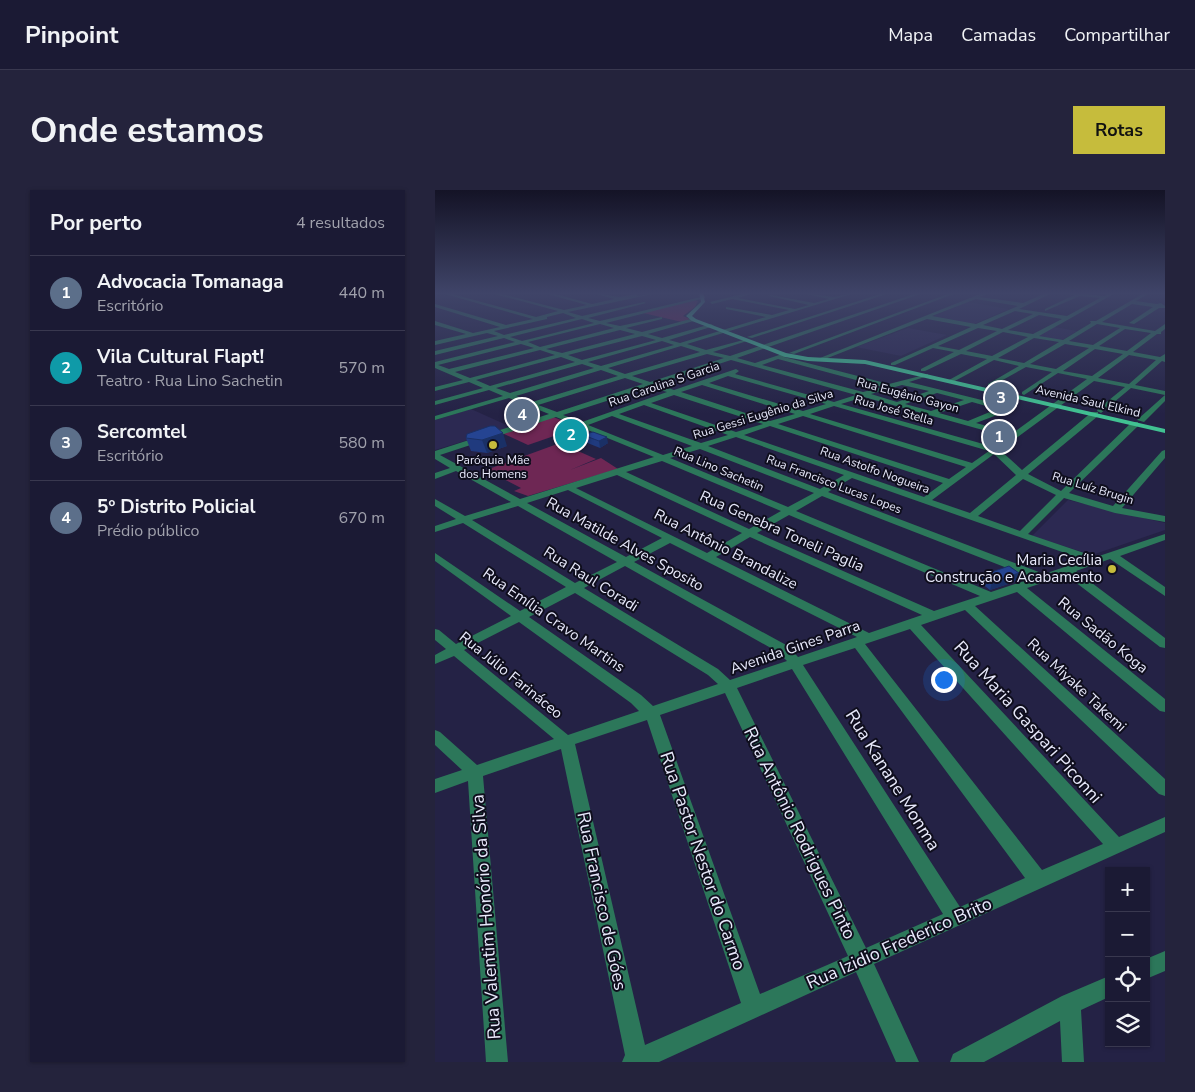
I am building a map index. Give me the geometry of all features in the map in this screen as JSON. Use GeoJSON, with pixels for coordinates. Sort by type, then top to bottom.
{"type":"FeatureCollection","features":[{"type":"Feature","properties":{"kind":"main road","name":"Avenida Saul Elkind"},"geometry":{"type":"LineString","coordinates":[[733,333],[781,356],[808,359],[859,359],[893,364],[925,373]]}},
{"type":"Feature","properties":{"kind":"main road","name":"Avenida Saul Elkind"},"geometry":{"type":"LineString","coordinates":[[748,339],[793,353],[865,362],[953,379],[1098,412],[1165,431]]}},
{"type":"Feature","properties":{"kind":"main road","name":"Avenida Saul Elkind"},"geometry":{"type":"LineString","coordinates":[[953,379],[1025,393],[1059,403]]}},
{"type":"Feature","properties":{"kind":"main road","name":"Avenida Saul Elkind"},"geometry":{"type":"LineString","coordinates":[[1138,422],[1165,426]]}},
{"type":"Feature","properties":{"kind":"street"},"geometry":{"type":"LineString","coordinates":[[466,333],[477,333]]}},
{"type":"Feature","properties":{"kind":"street"},"geometry":{"type":"LineString","coordinates":[[435,342],[476,333]]}},
{"type":"Feature","properties":{"kind":"street"},"geometry":{"type":"LineString","coordinates":[[493,333],[951,483]]}},
{"type":"Feature","properties":{"kind":"street"},"geometry":{"type":"LineString","coordinates":[[435,353],[519,333]]}},
{"type":"Feature","properties":{"kind":"street"},"geometry":{"type":"LineString","coordinates":[[435,365],[561,333]]}},
{"type":"Feature","properties":{"kind":"street"},"geometry":{"type":"LineString","coordinates":[[435,376],[601,333]]}},
{"type":"Feature","properties":{"kind":"street","name":"Rua Eugênio Gayon"},"geometry":{"type":"LineString","coordinates":[[637,333],[1015,436]]}},
{"type":"Feature","properties":{"kind":"street"},"geometry":{"type":"LineString","coordinates":[[435,389],[647,333]]}},
{"type":"Feature","properties":{"kind":"street"},"geometry":{"type":"LineString","coordinates":[[435,403],[687,333]]}},
{"type":"Feature","properties":{"kind":"street"},"geometry":{"type":"LineString","coordinates":[[435,418],[723,333]]}},
{"type":"Feature","properties":{"kind":"street"},"geometry":{"type":"LineString","coordinates":[[530,405],[767,333]]}},
{"type":"Feature","properties":{"kind":"street"},"geometry":{"type":"LineString","coordinates":[[435,455],[807,333]]}},
{"type":"Feature","properties":{"kind":"street"},"geometry":{"type":"LineString","coordinates":[[793,353],[848,333]]}},
{"type":"Feature","properties":{"kind":"street"},"geometry":{"type":"LineString","coordinates":[[822,358],[887,333]]}},
{"type":"Feature","properties":{"kind":"street"},"geometry":{"type":"LineString","coordinates":[[893,364],[961,333]]}},
{"type":"Feature","properties":{"kind":"street","name":"Rua Gessi Eugênio da Silva"},"geometry":{"type":"LineString","coordinates":[[435,529],[904,383],[1000,333]]}},
{"type":"Feature","properties":{"kind":"street"},"geometry":{"type":"LineString","coordinates":[[1013,333],[1164,359]]}},
{"type":"Feature","properties":{"kind":"street"},"geometry":{"type":"LineString","coordinates":[[953,379],[1039,333]]}},
{"type":"Feature","properties":{"kind":"street"},"geometry":{"type":"LineString","coordinates":[[991,386],[1076,333]]}},
{"type":"Feature","properties":{"kind":"street"},"geometry":{"type":"LineString","coordinates":[[1025,393],[1116,333]]}},
{"type":"Feature","properties":{"kind":"street"},"geometry":{"type":"LineString","coordinates":[[925,501],[1155,333]]}},
{"type":"Feature","properties":{"kind":"street"},"geometry":{"type":"LineString","coordinates":[[931,346],[1165,393]]}},
{"type":"Feature","properties":{"kind":"street"},"geometry":{"type":"LineString","coordinates":[[781,356],[799,363],[891,387]]}},
{"type":"Feature","properties":{"kind":"street","name":"Rua Carolina S Garcia"},"geometry":{"type":"LineString","coordinates":[[580,425],[781,356]]}},
{"type":"Feature","properties":{"kind":"street"},"geometry":{"type":"LineString","coordinates":[[799,363],[808,359]]}},
{"type":"Feature","properties":{"kind":"street"},"geometry":{"type":"LineString","coordinates":[[971,518],[1021,474],[1164,359]]}},
{"type":"Feature","properties":{"kind":"street","name":"Rua Lino Sachetin"},"geometry":{"type":"LineString","coordinates":[[435,365],[992,597]]}},
{"type":"Feature","properties":{"kind":"street","name":"Rua José Stella"},"geometry":{"type":"LineString","coordinates":[[729,374],[995,450]]}},
{"type":"Feature","properties":{"kind":"street"},"geometry":{"type":"LineString","coordinates":[[703,383],[973,466]]}},
{"type":"Feature","properties":{"kind":"street"},"geometry":{"type":"LineString","coordinates":[[904,383],[999,407],[1003,410],[969,423]]}},
{"type":"Feature","properties":{"kind":"street"},"geometry":{"type":"LineString","coordinates":[[897,404],[938,392]]}},
{"type":"Feature","properties":{"kind":"street"},"geometry":{"type":"LineString","coordinates":[[1021,535],[1165,397]]}},
{"type":"Feature","properties":{"kind":"street"},"geometry":{"type":"LineString","coordinates":[[931,413],[972,400]]}},
{"type":"Feature","properties":{"kind":"street","name":"Rua Astolfo Nogueira"},"geometry":{"type":"LineString","coordinates":[[645,403],[1097,561]]}},
{"type":"Feature","properties":{"kind":"street","name":"Rua Francisco Lucas Lopes"},"geometry":{"type":"LineString","coordinates":[[612,414],[701,446],[1046,579]]}},
{"type":"Feature","properties":{"kind":"street","name":"Rua Luíz Brugin"},"geometry":{"type":"LineString","coordinates":[[995,450],[1021,474],[1065,494],[1115,510],[1165,519]]}},
{"type":"Feature","properties":{"kind":"street"},"geometry":{"type":"LineString","coordinates":[[1115,510],[1165,454]]}},
{"type":"Feature","properties":{"kind":"street","name":"Rua Matilde Alves Sposito"},"geometry":{"type":"LineString","coordinates":[[435,455],[783,649],[796,664]]}},
{"type":"Feature","properties":{"kind":"street"},"geometry":{"type":"LineString","coordinates":[[435,476],[457,468]]}},
{"type":"Feature","properties":{"kind":"street","name":"Rua Genebra Toneli Paglia"},"geometry":{"type":"LineString","coordinates":[[619,472],[749,534],[934,616]]}},
{"type":"Feature","properties":{"kind":"street"},"geometry":{"type":"LineString","coordinates":[[708,557],[851,475]]}},
{"type":"Feature","properties":{"kind":"street","name":"Rua Antônio Brandalize"},"geometry":{"type":"LineString","coordinates":[[570,488],[708,557],[863,640]]}},
{"type":"Feature","properties":{"kind":"street","name":"Rua Raul Coradi"},"geometry":{"type":"LineString","coordinates":[[435,502],[713,672],[729,687]]}},
{"type":"Feature","properties":{"kind":"street"},"geometry":{"type":"LineString","coordinates":[[435,660],[671,538]]}},
{"type":"Feature","properties":{"kind":"street"},"geometry":{"type":"LineString","coordinates":[[1159,539],[1165,549]]}},
{"type":"Feature","properties":{"kind":"street","name":"Avenida Gines Parra"},"geometry":{"type":"LineString","coordinates":[[435,786],[652,714],[911,623],[1020,588],[1159,539]]}},
{"type":"Feature","properties":{"kind":"street","name":"Rua Emília Cravo Martins"},"geometry":{"type":"LineString","coordinates":[[435,556],[637,699],[652,714]]}},
{"type":"Feature","properties":{"kind":"street"},"geometry":{"type":"LineString","coordinates":[[1112,556],[1165,592]]}},
{"type":"Feature","properties":{"kind":"street"},"geometry":{"type":"LineString","coordinates":[[1067,571],[1165,644]]}},
{"type":"Feature","properties":{"kind":"street","name":"Rua Sadão Koga"},"geometry":{"type":"LineString","coordinates":[[1020,588],[1165,707]]}},
{"type":"Feature","properties":{"kind":"street","name":"Rua Miyake Takemi"},"geometry":{"type":"LineString","coordinates":[[967,605],[1165,789]]}},
{"type":"Feature","properties":{"kind":"street","name":"Rua Maria Gaspari Piconni"},"geometry":{"type":"LineString","coordinates":[[911,623],[1116,846]]}},
{"type":"Feature","properties":{"kind":"street","name":"Rua Júlio Farináceo"},"geometry":{"type":"LineString","coordinates":[[435,633],[567,742]]}},
{"type":"Feature","properties":{"kind":"street"},"geometry":{"type":"LineString","coordinates":[[863,640],[1039,881]]}},
{"type":"Feature","properties":{"kind":"street","name":"Rua Kanane Monma"},"geometry":{"type":"LineString","coordinates":[[796,664],[956,918]]}},
{"type":"Feature","properties":{"kind":"street","name":"Rua Antônio Rodrigues Pinto"},"geometry":{"type":"LineString","coordinates":[[729,687],[861,960],[908,1062]]}},
{"type":"Feature","properties":{"kind":"street","name":"Rua Pastor Nestor do Carmo"},"geometry":{"type":"LineString","coordinates":[[652,714],[754,1008]]}},
{"type":"Feature","properties":{"kind":"street"},"geometry":{"type":"LineString","coordinates":[[435,736],[475,773]]}},
{"type":"Feature","properties":{"kind":"street","name":"Rua Francisco de Góes"},"geometry":{"type":"LineString","coordinates":[[567,742],[635,1061]]}},
{"type":"Feature","properties":{"kind":"street","name":"Rua Valentim Honório da Silva"},"geometry":{"type":"LineString","coordinates":[[475,773],[497,1062]]}},
{"type":"Feature","properties":{"kind":"street","name":"Rua Izidio Frederico Brito"},"geometry":{"type":"LineString","coordinates":[[635,1061],[1165,824]]}},
{"type":"Feature","properties":{"kind":"street"},"geometry":{"type":"LineString","coordinates":[[1150,968],[1165,961]]}},
{"type":"Feature","properties":{"kind":"street"},"geometry":{"type":"LineString","coordinates":[[961,1062],[1070,1004],[1105,988]]}},
{"type":"Feature","properties":{"kind":"street"},"geometry":{"type":"LineString","coordinates":[[1070,1004],[1073,1062]]}},
{"type":"Feature","properties":{"kind":"shaded area"},"geometry":{"type":"Polygon","coordinates":[[[895,333],[934,333],[947,335],[901,356],[856,347],[895,333]]]}},
{"type":"Feature","properties":{"kind":"shaded area"},"geometry":{"type":"Polygon","coordinates":[[[1043,333],[1074,333],[1061,341],[1037,336],[1043,333]]]}},
{"type":"Feature","properties":{"kind":"shaded area"},"geometry":{"type":"Polygon","coordinates":[[[471,409],[511,427],[435,450],[435,420],[471,409]]]}},
{"type":"Feature","properties":{"kind":"shaded area"},"geometry":{"type":"Polygon","coordinates":[[[553,417],[580,427],[528,445],[502,433],[553,417]]]}},
{"type":"Feature","properties":{"kind":"shaded area"},"geometry":{"type":"Polygon","coordinates":[[[560,443],[596,459],[570,470],[601,458],[618,469],[528,496],[514,491],[521,488],[486,470],[560,443]]]}},
{"type":"Feature","properties":{"kind":"shaded area"},"geometry":{"type":"Polygon","coordinates":[[[1068,500],[1165,523],[1165,530],[1092,555],[1032,536],[1068,500]]]}},
{"type":"Feature","properties":{"kind":"building"},"geometry":{"type":"Polygon","coordinates":[[[495,426],[503,433],[482,440],[466,438],[467,434],[495,426]]]}},
{"type":"Feature","properties":{"kind":"building"},"geometry":{"type":"Polygon","coordinates":[[[593,432],[607,437],[599,441],[583,435],[593,432]]]}},
{"type":"Feature","properties":{"kind":"building"},"geometry":{"type":"Polygon","coordinates":[[[1009,566],[1019,573],[992,582],[983,575],[1009,566]]]}},
{"type":"Feature","properties":{"kind":"place","name":"Sercomtel"},"geometry":{"type":"Point","coordinates":[1001,398]}},
{"type":"Feature","properties":{"kind":"place","name":"5º Distrito Policial"},"geometry":{"type":"Point","coordinates":[522,415]}},
{"type":"Feature","properties":{"kind":"place","name":"Vila Cultural Flapt!"},"geometry":{"type":"Point","coordinates":[571,435]}},
{"type":"Feature","properties":{"kind":"place","name":"Advocacia Tomanaga"},"geometry":{"type":"Point","coordinates":[999,437]}},
{"type":"Feature","properties":{"kind":"place","name":"Paróquia Mãe dos Homens"},"geometry":{"type":"Point","coordinates":[493,445]}},
{"type":"Feature","properties":{"kind":"place","name":"Maria Cecília Construção e Acabamento"},"geometry":{"type":"Point","coordinates":[1112,569]}}]}
